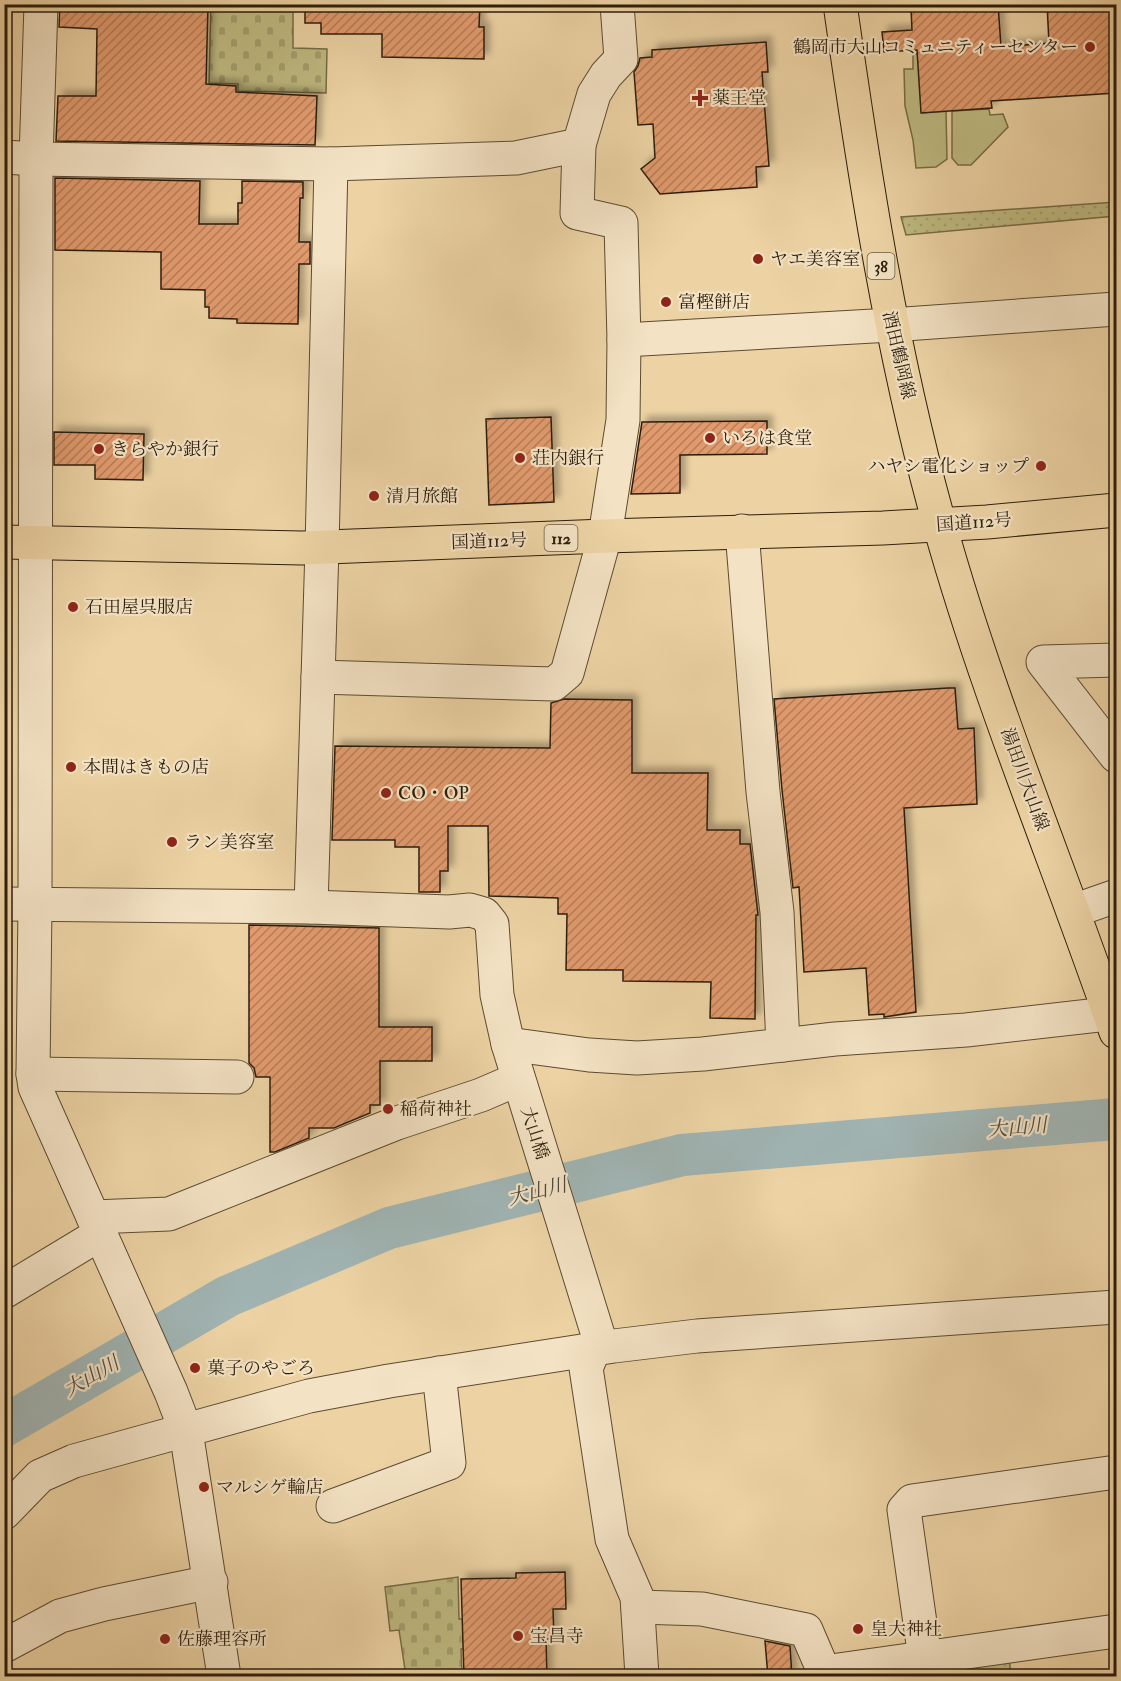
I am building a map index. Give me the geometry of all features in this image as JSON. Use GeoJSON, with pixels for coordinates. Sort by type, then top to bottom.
{"type":"FeatureCollection","features":[{"type":"Feature","properties":{"kind":"main road","name":"酒田鶴岡線"},"geometry":{"type":"LineString","coordinates":[[840,4],[856,122],[891,325],[939,525]]}},
{"type":"Feature","properties":{"kind":"main road","name":"国道112号"},"geometry":{"type":"LineString","coordinates":[[20,543],[322,548],[939,525],[1116,510]]}},
{"type":"Feature","properties":{"kind":"main road","name":"湯田川大山線"},"geometry":{"type":"LineString","coordinates":[[939,525],[981,656],[1114,1020]]}},
{"type":"Feature","properties":{"kind":"street"},"geometry":{"type":"LineString","coordinates":[[41,4],[20,158],[20,904],[24,1078],[100,1232],[186,1431],[224,1677]]}},
{"type":"Feature","properties":{"kind":"street"},"geometry":{"type":"LineString","coordinates":[[318,676],[554,684],[567,673],[605,536],[623,420],[624,340],[621,223],[577,213],[579,145],[594,94],[606,75],[621,59],[617,4]]}},
{"type":"Feature","properties":{"kind":"street"},"geometry":{"type":"LineString","coordinates":[[20,158],[331,164],[516,158],[579,145]]}},
{"type":"Feature","properties":{"kind":"street"},"geometry":{"type":"LineString","coordinates":[[311,908],[331,164]]}},
{"type":"Feature","properties":{"kind":"street"},"geometry":{"type":"LineString","coordinates":[[624,340],[891,325],[1116,309]]}},
{"type":"Feature","properties":{"kind":"street"},"geometry":{"type":"LineString","coordinates":[[742,531],[763,792],[777,912],[783,1045]]}},
{"type":"Feature","properties":{"kind":"street"},"geometry":{"type":"LineString","coordinates":[[1116,660],[1043,662],[1116,756]]}},
{"type":"Feature","properties":{"kind":"street"},"geometry":{"type":"LineString","coordinates":[[1073,911],[1116,896]]}},
{"type":"Feature","properties":{"kind":"street","name":"大山橋"},"geometry":{"type":"LineString","coordinates":[[20,904],[449,912],[470,910],[484,914],[492,924],[497,995],[508,1044],[599,1338],[586,1368],[612,1539],[637,1597],[642,1677]]}},
{"type":"Feature","properties":{"kind":"street"},"geometry":{"type":"LineString","coordinates":[[508,1044],[589,1055],[637,1058],[1114,1020]]}},
{"type":"Feature","properties":{"kind":"street"},"geometry":{"type":"LineString","coordinates":[[24,1078],[237,1077]]}},
{"type":"Feature","properties":{"kind":"street"},"geometry":{"type":"LineString","coordinates":[[4,1292],[100,1232],[169,1214],[397,1123],[519,1084]]}},
{"type":"Feature","properties":{"kind":"street"},"geometry":{"type":"LineString","coordinates":[[4,1513],[40,1476],[53,1469],[74,1461],[309,1396],[594,1349],[697,1336],[1116,1307]]}},
{"type":"Feature","properties":{"kind":"street"},"geometry":{"type":"LineString","coordinates":[[333,1506],[449,1463],[439,1373]]}},
{"type":"Feature","properties":{"kind":"street"},"geometry":{"type":"LineString","coordinates":[[925,1658],[904,1510],[912,1500],[1116,1473]]}},
{"type":"Feature","properties":{"kind":"street"},"geometry":{"type":"LineString","coordinates":[[4,1646],[60,1616],[104,1604],[211,1582]]}},
{"type":"Feature","properties":{"kind":"street"},"geometry":{"type":"LineString","coordinates":[[638,1607],[702,1609],[806,1630],[824,1674],[1116,1631]]}},
{"type":"Feature","properties":{"kind":"green space"},"geometry":{"type":"Polygon","coordinates":[[[211,5],[293,5],[293,48],[327,49],[326,93],[238,91],[238,84],[209,83],[211,5]]]}},
{"type":"Feature","properties":{"kind":"green space"},"geometry":{"type":"Polygon","coordinates":[[[913,54],[924,54],[922,113],[946,111],[947,159],[936,167],[916,168],[913,140],[905,106],[904,69],[913,69],[913,54]]]}},
{"type":"Feature","properties":{"kind":"green space"},"geometry":{"type":"Polygon","coordinates":[[[989,109],[990,115],[1003,114],[1008,127],[971,165],[958,165],[952,158],[952,111],[989,109]]]}},
{"type":"Feature","properties":{"kind":"green space"},"geometry":{"type":"Polygon","coordinates":[[[1116,202],[1116,216],[906,235],[901,217],[1116,202]]]}},
{"type":"Feature","properties":{"kind":"green space"},"geometry":{"type":"Polygon","coordinates":[[[458,1577],[459,1619],[472,1619],[473,1649],[461,1649],[462,1676],[406,1676],[399,1630],[390,1631],[385,1587],[458,1577]]]}},
{"type":"Feature","properties":{"kind":"green space"},"geometry":{"type":"Polygon","coordinates":[[[1009,1658],[1011,1676],[878,1676],[1009,1658]]]}},
{"type":"Feature","properties":{"kind":"building"},"geometry":{"type":"Polygon","coordinates":[[[60,4],[208,4],[206,84],[236,86],[236,92],[317,96],[315,145],[56,141],[58,96],[96,96],[97,29],[59,27],[60,4]]]}},
{"type":"Feature","properties":{"kind":"building"},"geometry":{"type":"Polygon","coordinates":[[[305,4],[365,4],[365,7],[401,7],[401,11],[438,11],[438,4],[480,4],[479,27],[484,27],[484,59],[382,57],[382,34],[321,34],[321,23],[305,23],[305,4]]]}},
{"type":"Feature","properties":{"kind":"building"},"geometry":{"type":"Polygon","coordinates":[[[923,4],[998,4],[1001,47],[1049,43],[1047,4],[1112,4],[1114,28],[1116,28],[1116,93],[991,101],[992,108],[921,113],[917,50],[884,52],[882,32],[912,30],[911,8],[923,7],[923,4]]]}},
{"type":"Feature","properties":{"kind":"building","name":"薬王堂"},"geometry":{"type":"Polygon","coordinates":[[[766,42],[768,72],[762,72],[769,166],[756,167],[757,187],[660,194],[641,169],[655,158],[653,124],[638,125],[634,72],[640,58],[652,57],[652,50],[766,42]]]}},
{"type":"Feature","properties":{"kind":"building"},"geometry":{"type":"Polygon","coordinates":[[[55,178],[200,181],[199,224],[238,224],[238,203],[242,203],[242,181],[303,182],[303,198],[300,198],[299,242],[310,242],[310,264],[299,264],[298,324],[237,323],[237,319],[209,318],[209,307],[205,307],[205,290],[161,289],[161,252],[55,250],[55,178]]]}},
{"type":"Feature","properties":{"kind":"building","name":"荘内銀行"},"geometry":{"type":"Polygon","coordinates":[[[551,417],[554,502],[489,505],[486,419],[551,417]]]}},
{"type":"Feature","properties":{"kind":"building"},"geometry":{"type":"Polygon","coordinates":[[[767,421],[767,454],[680,455],[680,493],[631,494],[642,422],[767,421]]]}},
{"type":"Feature","properties":{"kind":"building","name":"きらやか銀行"},"geometry":{"type":"Polygon","coordinates":[[[54,432],[144,434],[143,480],[95,479],[95,465],[54,465],[54,432]]]}},
{"type":"Feature","properties":{"kind":"building"},"geometry":{"type":"Polygon","coordinates":[[[955,688],[958,729],[974,728],[977,804],[904,808],[916,1012],[884,1017],[884,1014],[869,1015],[866,968],[804,972],[799,887],[793,888],[774,699],[955,688]]]}},
{"type":"Feature","properties":{"kind":"building"},"geometry":{"type":"Polygon","coordinates":[[[564,699],[632,700],[632,773],[708,773],[707,830],[740,830],[740,844],[750,844],[758,915],[756,915],[755,1019],[710,1018],[711,982],[623,981],[623,970],[566,970],[567,914],[558,914],[558,898],[489,896],[488,826],[448,826],[448,871],[440,871],[440,892],[419,892],[419,847],[395,847],[395,840],[332,840],[335,746],[550,748],[551,703],[564,699]]]}},
{"type":"Feature","properties":{"kind":"building"},"geometry":{"type":"Polygon","coordinates":[[[249,925],[379,928],[379,1027],[432,1027],[432,1061],[380,1061],[380,1105],[370,1105],[370,1113],[334,1128],[309,1128],[309,1138],[275,1152],[270,1152],[270,1077],[256,1077],[254,1068],[249,1063],[249,925]]]}},
{"type":"Feature","properties":{"kind":"building"},"geometry":{"type":"Polygon","coordinates":[[[565,1572],[566,1609],[553,1609],[554,1639],[546,1639],[547,1677],[464,1677],[461,1579],[516,1578],[516,1573],[565,1572]]]}},
{"type":"Feature","properties":{"kind":"building"},"geometry":{"type":"Polygon","coordinates":[[[765,1641],[790,1646],[792,1677],[768,1677],[765,1641]]]}},
{"type":"Feature","properties":{"kind":"waterway","name":"大山川"},"geometry":{"type":"LineString","coordinates":[[4,1426],[228,1296],[389,1228],[682,1155],[1116,1119]]}},
{"type":"Feature","properties":{"kind":"place","name":"鶴岡市大山コミュニティーセンター"},"geometry":{"type":"Point","coordinates":[1090,47]}},
{"type":"Feature","properties":{"kind":"place","name":"薬王堂"},"geometry":{"type":"Point","coordinates":[700,98]}},
{"type":"Feature","properties":{"kind":"place","name":"ヤエ美容室"},"geometry":{"type":"Point","coordinates":[758,259]}},
{"type":"Feature","properties":{"kind":"place","name":"富樫餅店"},"geometry":{"type":"Point","coordinates":[666,302]}},
{"type":"Feature","properties":{"kind":"place","name":"いろは食堂"},"geometry":{"type":"Point","coordinates":[710,438]}},
{"type":"Feature","properties":{"kind":"place","name":"きらやか銀行"},"geometry":{"type":"Point","coordinates":[99,449]}},
{"type":"Feature","properties":{"kind":"place","name":"荘内銀行"},"geometry":{"type":"Point","coordinates":[520,458]}},
{"type":"Feature","properties":{"kind":"place","name":"ハヤシ電化ショップ"},"geometry":{"type":"Point","coordinates":[1041,466]}},
{"type":"Feature","properties":{"kind":"place","name":"清月旅館"},"geometry":{"type":"Point","coordinates":[374,496]}},
{"type":"Feature","properties":{"kind":"place","name":"石田屋呉服店"},"geometry":{"type":"Point","coordinates":[73,607]}},
{"type":"Feature","properties":{"kind":"place","name":"本間はきもの店"},"geometry":{"type":"Point","coordinates":[71,767]}},
{"type":"Feature","properties":{"kind":"place","name":"CO・OP"},"geometry":{"type":"Point","coordinates":[386,793]}},
{"type":"Feature","properties":{"kind":"place","name":"ラン美容室"},"geometry":{"type":"Point","coordinates":[172,842]}},
{"type":"Feature","properties":{"kind":"place","name":"稲荷神社"},"geometry":{"type":"Point","coordinates":[388,1109]}},
{"type":"Feature","properties":{"kind":"place","name":"菓子のやごろ"},"geometry":{"type":"Point","coordinates":[195,1368]}},
{"type":"Feature","properties":{"kind":"place","name":"マルシゲ輪店"},"geometry":{"type":"Point","coordinates":[204,1487]}},
{"type":"Feature","properties":{"kind":"place","name":"皇大神社"},"geometry":{"type":"Point","coordinates":[858,1629]}},
{"type":"Feature","properties":{"kind":"place","name":"宝昌寺"},"geometry":{"type":"Point","coordinates":[518,1636]}},
{"type":"Feature","properties":{"kind":"place","name":"佐藤理容所"},"geometry":{"type":"Point","coordinates":[165,1639]}}]}
